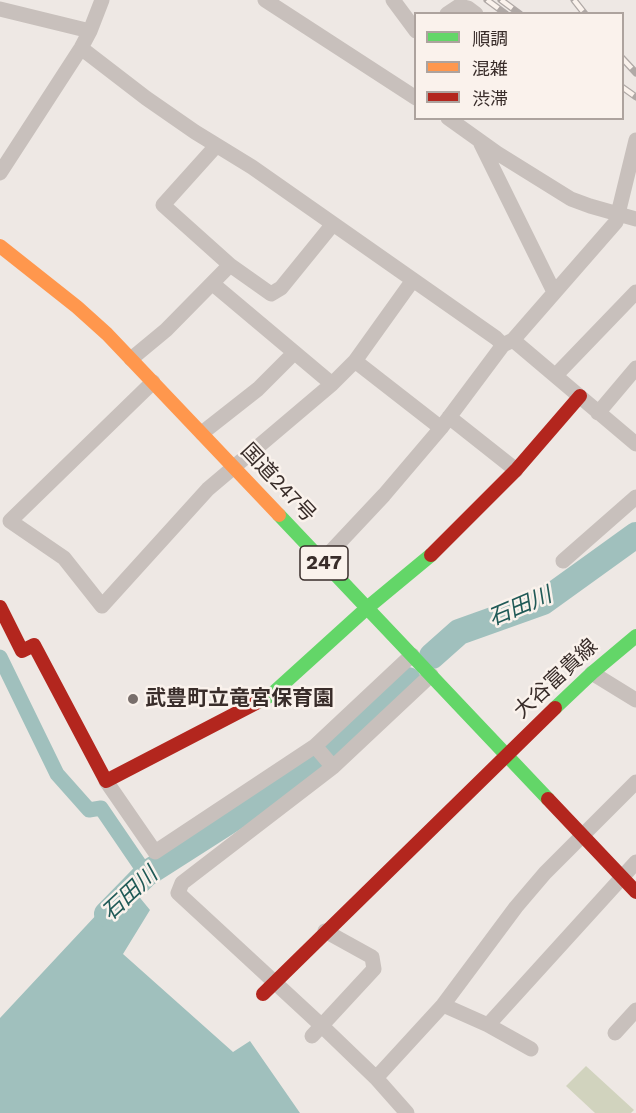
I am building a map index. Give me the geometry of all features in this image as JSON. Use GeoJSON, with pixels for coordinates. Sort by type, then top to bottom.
{"type":"FeatureCollection","features":[{"type":"Feature","properties":{"kind":"main road","name":"国道247号"},"geometry":{"type":"LineString","coordinates":[[0,246],[77,307],[131,359],[636,892]]}},
{"type":"Feature","properties":{"kind":"main road"},"geometry":{"type":"LineString","coordinates":[[0,607],[22,651],[34,645],[106,782],[271,695],[367,608],[439,548],[516,470],[580,396]]}},
{"type":"Feature","properties":{"kind":"main road","name":"大谷富貴線"},"geometry":{"type":"LineString","coordinates":[[268,988],[506,754],[592,673],[636,636]]}},
{"type":"Feature","properties":{"kind":"street"},"geometry":{"type":"LineString","coordinates":[[0,173],[81,48],[102,0]]}},
{"type":"Feature","properties":{"kind":"street"},"geometry":{"type":"LineString","coordinates":[[265,0],[414,97]]}},
{"type":"Feature","properties":{"kind":"street"},"geometry":{"type":"LineString","coordinates":[[393,0],[414,28]]}},
{"type":"Feature","properties":{"kind":"street"},"geometry":{"type":"LineString","coordinates":[[450,12],[459,6],[473,12]]}},
{"type":"Feature","properties":{"kind":"street"},"geometry":{"type":"LineString","coordinates":[[0,9],[90,31]]}},
{"type":"Feature","properties":{"kind":"street"},"geometry":{"type":"LineString","coordinates":[[81,48],[146,98],[216,146],[252,167],[496,338],[508,342],[556,375],[636,444]]}},
{"type":"Feature","properties":{"kind":"street"},"geometry":{"type":"LineString","coordinates":[[452,120],[472,131],[571,199],[636,219]]}},
{"type":"Feature","properties":{"kind":"street"},"geometry":{"type":"LineString","coordinates":[[472,131],[554,292]]}},
{"type":"Feature","properties":{"kind":"street"},"geometry":{"type":"LineString","coordinates":[[322,561],[384,495],[508,342],[616,222],[636,140]]}},
{"type":"Feature","properties":{"kind":"street"},"geometry":{"type":"LineString","coordinates":[[216,146],[163,206],[230,265],[271,294],[281,288],[333,224]]}},
{"type":"Feature","properties":{"kind":"street"},"geometry":{"type":"LineString","coordinates":[[131,359],[166,330],[230,265]]}},
{"type":"Feature","properties":{"kind":"street"},"geometry":{"type":"LineString","coordinates":[[153,382],[5,525],[64,558],[102,606],[208,489],[332,384],[355,361],[413,280]]}},
{"type":"Feature","properties":{"kind":"street"},"geometry":{"type":"LineString","coordinates":[[213,284],[332,384]]}},
{"type":"Feature","properties":{"kind":"street"},"geometry":{"type":"LineString","coordinates":[[556,375],[636,292]]}},
{"type":"Feature","properties":{"kind":"street"},"geometry":{"type":"LineString","coordinates":[[202,433],[258,388],[294,353]]}},
{"type":"Feature","properties":{"kind":"street"},"geometry":{"type":"LineString","coordinates":[[355,361],[516,470]]}},
{"type":"Feature","properties":{"kind":"street"},"geometry":{"type":"LineString","coordinates":[[598,413],[636,368]]}},
{"type":"Feature","properties":{"kind":"street"},"geometry":{"type":"LineString","coordinates":[[563,561],[636,496]]}},
{"type":"Feature","properties":{"kind":"street"},"geometry":{"type":"LineString","coordinates":[[106,782],[155,852],[315,746],[412,655]]}},
{"type":"Feature","properties":{"kind":"street"},"geometry":{"type":"LineString","coordinates":[[592,673],[636,700]]}},
{"type":"Feature","properties":{"kind":"street"},"geometry":{"type":"LineString","coordinates":[[407,1113],[376,1077],[317,1031],[268,988],[178,893],[182,883],[333,767],[431,675]]}},
{"type":"Feature","properties":{"kind":"street"},"geometry":{"type":"LineString","coordinates":[[315,746],[333,767]]}},
{"type":"Feature","properties":{"kind":"street"},"geometry":{"type":"LineString","coordinates":[[376,1077],[443,1005],[516,907],[545,873],[636,782]]}},
{"type":"Feature","properties":{"kind":"street"},"geometry":{"type":"LineString","coordinates":[[488,1024],[636,862]]}},
{"type":"Feature","properties":{"kind":"street"},"geometry":{"type":"LineString","coordinates":[[317,1031],[374,969],[372,957],[325,931]]}},
{"type":"Feature","properties":{"kind":"street"},"geometry":{"type":"LineString","coordinates":[[443,1005],[488,1024],[531,1049]]}},
{"type":"Feature","properties":{"kind":"street"},"geometry":{"type":"LineString","coordinates":[[615,1033],[636,1010]]}},
{"type":"Feature","properties":{"kind":"green space"},"geometry":{"type":"Polygon","coordinates":[[[586,1066],[634,1110],[631,1113],[595,1113],[566,1086],[586,1066]]]}},
{"type":"Feature","properties":{"kind":"water"},"geometry":{"type":"Polygon","coordinates":[[[127,882],[150,910],[123,954],[233,1052],[250,1041],[300,1113],[0,1113],[0,1018],[127,882]]]}},
{"type":"Feature","properties":{"kind":"waterway","name":"石田川"},"geometry":{"type":"LineString","coordinates":[[432,656],[459,632],[543,602],[636,535]]}},
{"type":"Feature","properties":{"kind":"waterway"},"geometry":{"type":"LineString","coordinates":[[0,657],[57,774],[89,810],[101,808],[146,874]]}},
{"type":"Feature","properties":{"kind":"waterway","name":"石田川"},"geometry":{"type":"LineString","coordinates":[[327,752],[408,680]]}},
{"type":"Feature","properties":{"kind":"waterway","name":"石田川"},"geometry":{"type":"LineString","coordinates":[[107,914],[146,874],[265,798],[319,758]]}},
{"type":"Feature","properties":{"kind":"railway"},"geometry":{"type":"LineString","coordinates":[[487,0],[503,12]]}},
{"type":"Feature","properties":{"kind":"railway"},"geometry":{"type":"LineString","coordinates":[[501,0],[517,12]]}},
{"type":"Feature","properties":{"kind":"railway"},"geometry":{"type":"LineString","coordinates":[[574,0],[583,12]]}},
{"type":"Feature","properties":{"kind":"railway"},"geometry":{"type":"LineString","coordinates":[[624,60],[636,73]]}},
{"type":"Feature","properties":{"kind":"railway"},"geometry":{"type":"LineString","coordinates":[[624,88],[636,97]]}},
{"type":"Feature","properties":{"kind":"traffic: fast"},"geometry":{"type":"LineString","coordinates":[[279,515],[548,799]]}},
{"type":"Feature","properties":{"kind":"traffic: fast"},"geometry":{"type":"LineString","coordinates":[[258,702],[271,695],[367,608],[431,555]]}},
{"type":"Feature","properties":{"kind":"traffic: fast"},"geometry":{"type":"LineString","coordinates":[[555,708],[636,636]]}},
{"type":"Feature","properties":{"kind":"traffic: slow"},"geometry":{"type":"LineString","coordinates":[[0,246],[107,334],[279,515]]}},
{"type":"Feature","properties":{"kind":"traffic: jam"},"geometry":{"type":"LineString","coordinates":[[431,555],[516,470],[580,396]]}},
{"type":"Feature","properties":{"kind":"traffic: jam"},"geometry":{"type":"LineString","coordinates":[[0,607],[22,651],[34,645],[106,781],[258,702]]}},
{"type":"Feature","properties":{"kind":"traffic: jam"},"geometry":{"type":"LineString","coordinates":[[263,994],[555,708]]}},
{"type":"Feature","properties":{"kind":"traffic: jam"},"geometry":{"type":"LineString","coordinates":[[548,799],[636,892]]}},
{"type":"Feature","properties":{"kind":"place","name":"武豊町立竜宮保育園"},"geometry":{"type":"Point","coordinates":[133,699]}}]}
